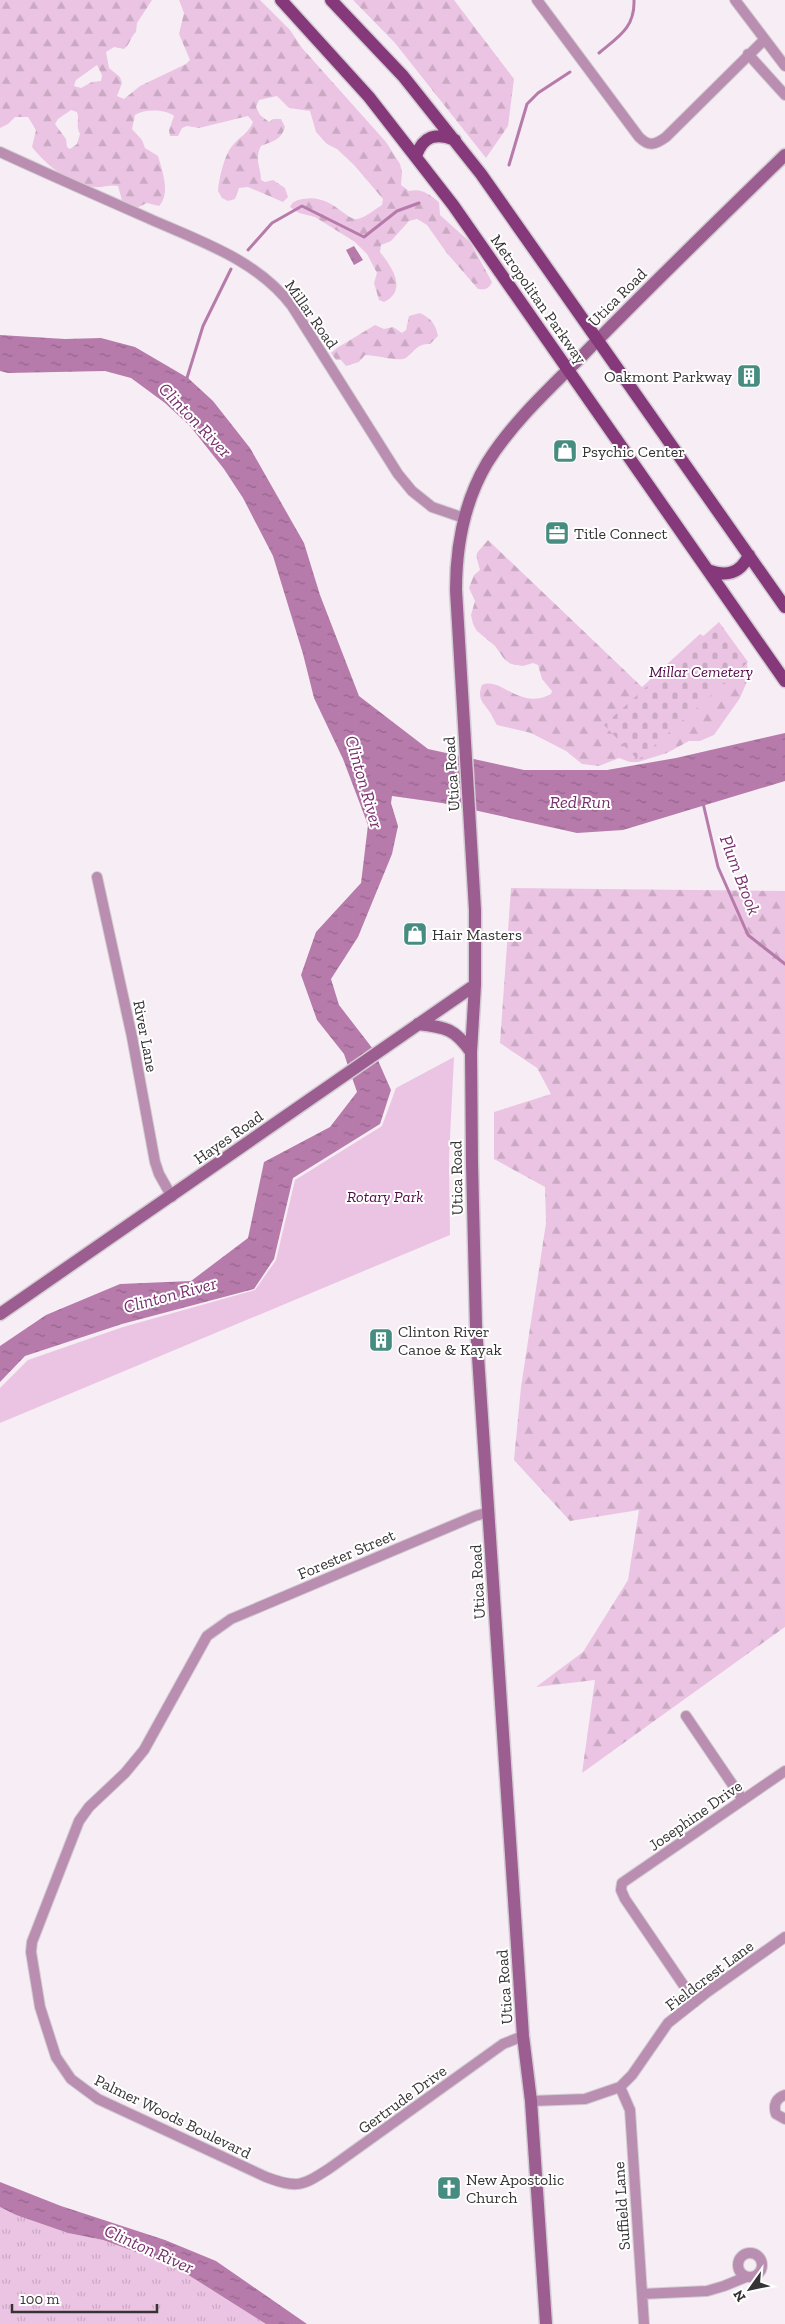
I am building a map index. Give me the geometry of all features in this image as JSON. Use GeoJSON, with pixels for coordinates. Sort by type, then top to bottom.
{"type":"FeatureCollection","features":[{"type":"Feature","properties":{"kind":"main road","name":"Metropolitan Parkway"},"geometry":{"type":"LineString","coordinates":[[281,0],[348,73],[416,156],[453,205],[785,681]]}},
{"type":"Feature","properties":{"kind":"main road","name":"Metropolitan Parkway"},"geometry":{"type":"LineString","coordinates":[[331,0],[403,76],[455,140],[785,607]]}},
{"type":"Feature","properties":{"kind":"main road"},"geometry":{"type":"LineString","coordinates":[[416,156],[422,144],[432,136],[445,135],[455,140]]}},
{"type":"Feature","properties":{"kind":"main road"},"geometry":{"type":"LineString","coordinates":[[708,570],[723,574],[733,573],[742,568],[749,555]]}},
{"type":"Feature","properties":{"kind":"street"},"geometry":{"type":"LineString","coordinates":[[536,0],[638,137],[651,145],[658,143],[666,136],[764,40]]}},
{"type":"Feature","properties":{"kind":"street"},"geometry":{"type":"LineString","coordinates":[[735,0],[785,66]]}},
{"type":"Feature","properties":{"kind":"street"},"geometry":{"type":"LineString","coordinates":[[748,54],[785,95]]}},
{"type":"Feature","properties":{"kind":"street","name":"Millar Road"},"geometry":{"type":"LineString","coordinates":[[0,152],[216,248],[256,270],[292,306],[387,456],[412,491],[432,507],[464,518]]}},
{"type":"Feature","properties":{"kind":"street","name":"Utica Road"},"geometry":{"type":"LineString","coordinates":[[546,2324],[531,2101],[524,2036],[476,1326],[472,1171],[475,910],[472,825],[462,702],[456,568],[464,518],[477,484],[500,444],[521,418],[568,370],[785,155]]}},
{"type":"Feature","properties":{"kind":"street","name":"River Lane"},"geometry":{"type":"LineString","coordinates":[[97,878],[132,1037],[155,1162],[158,1174],[172,1197]]}},
{"type":"Feature","properties":{"kind":"street","name":"Hayes Road"},"geometry":{"type":"LineString","coordinates":[[0,1314],[475,986]]}},
{"type":"Feature","properties":{"kind":"street"},"geometry":{"type":"LineString","coordinates":[[418,1024],[447,1028],[462,1040],[472,1052]]}},
{"type":"Feature","properties":{"kind":"street","name":"Forester Street"},"geometry":{"type":"LineString","coordinates":[[216,1628],[240,1615],[475,1516],[489,1512]]}},
{"type":"Feature","properties":{"kind":"street","name":"Palmer Woods Boulevard"},"geometry":{"type":"LineString","coordinates":[[216,1628],[208,1636],[144,1750],[125,1773],[89,1807],[79,1821],[32,1942],[35,1984],[42,2016],[56,2057],[71,2078],[86,2092],[112,2106],[253,2171],[284,2184],[296,2185]]}},
{"type":"Feature","properties":{"kind":"street"},"geometry":{"type":"LineString","coordinates":[[686,1716],[743,1800]]}},
{"type":"Feature","properties":{"kind":"street","name":"Josephine Drive"},"geometry":{"type":"LineString","coordinates":[[695,2002],[625,1900],[622,1883],[785,1771]]}},
{"type":"Feature","properties":{"kind":"street","name":"Fieldcrest Lane"},"geometry":{"type":"LineString","coordinates":[[531,2101],[584,2099],[620,2087],[632,2075],[668,2024],[695,2002],[785,1938]]}},
{"type":"Feature","properties":{"kind":"street","name":"Gertrude Drive"},"geometry":{"type":"LineString","coordinates":[[296,2185],[308,2181],[330,2168],[504,2044],[524,2036]]}},
{"type":"Feature","properties":{"kind":"street","name":"Suffield Lane"},"geometry":{"type":"LineString","coordinates":[[620,2087],[630,2110],[644,2324]]}},
{"type":"Feature","properties":{"kind":"street"},"geometry":{"type":"LineString","coordinates":[[785,2095],[778,2099],[774,2106],[776,2114],[785,2119]]}},
{"type":"Feature","properties":{"kind":"street"},"geometry":{"type":"LineString","coordinates":[[642,2294],[707,2291],[724,2286],[732,2281],[753,2277],[759,2272],[762,2265],[759,2258],[752,2254],[744,2255],[739,2261],[732,2281]]}},
{"type":"Feature","properties":{"kind":"street"},"geometry":{"type":"LineString","coordinates":[[738,2268],[746,2277]]}},
{"type":"Feature","properties":{"kind":"green space"},"geometry":{"type":"Polygon","coordinates":[[[0,0],[152,0],[137,23],[136,32],[126,47],[124,49],[114,47],[106,52],[109,68],[120,77],[122,83],[117,96],[124,99],[140,86],[186,64],[190,60],[179,34],[184,13],[179,0],[260,0],[290,30],[302,48],[386,142],[400,164],[402,172],[401,185],[409,191],[418,190],[425,192],[439,202],[440,215],[470,242],[492,282],[486,288],[478,289],[446,252],[427,225],[417,219],[409,221],[391,241],[381,245],[380,252],[393,271],[396,285],[391,297],[384,302],[379,300],[374,283],[377,273],[367,254],[355,242],[315,217],[299,213],[290,207],[297,200],[313,198],[329,203],[357,219],[382,205],[383,199],[354,165],[337,149],[327,144],[316,132],[310,111],[289,108],[277,96],[259,100],[256,107],[260,115],[269,122],[273,119],[281,119],[285,127],[279,137],[261,146],[258,159],[261,180],[265,182],[273,180],[285,188],[288,197],[283,202],[248,187],[239,188],[235,199],[228,201],[222,198],[218,191],[222,167],[229,150],[249,130],[253,122],[248,116],[199,128],[187,126],[182,128],[178,136],[170,136],[169,130],[174,116],[165,112],[154,111],[135,115],[132,129],[142,140],[145,148],[158,156],[165,189],[163,201],[159,206],[147,203],[132,210],[123,204],[118,186],[94,187],[85,185],[59,173],[45,161],[32,147],[36,130],[28,117],[15,117],[8,124],[0,128],[0,0]],[[97,65],[76,80],[74,86],[81,88],[92,82],[101,81],[102,75],[97,65]],[[71,110],[58,119],[55,124],[66,139],[67,147],[70,149],[77,144],[80,134],[77,112],[71,110]]]}},
{"type":"Feature","properties":{"kind":"green space"},"geometry":{"type":"Polygon","coordinates":[[[353,0],[454,0],[514,79],[508,126],[486,158],[395,43],[353,0]]]}},
{"type":"Feature","properties":{"kind":"green space"},"geometry":{"type":"Polygon","coordinates":[[[420,313],[432,322],[438,336],[430,344],[422,345],[406,358],[397,359],[365,355],[359,362],[346,366],[341,360],[336,360],[331,353],[375,325],[384,329],[393,327],[402,333],[406,330],[409,316],[420,313]]]}},
{"type":"Feature","properties":{"kind":"green space"},"geometry":{"type":"Polygon","coordinates":[[[488,540],[642,687],[700,634],[747,661],[748,679],[740,698],[714,735],[700,741],[689,741],[667,753],[638,762],[630,762],[619,758],[599,766],[582,764],[566,751],[531,733],[497,725],[481,699],[482,685],[496,685],[529,698],[540,698],[551,694],[552,691],[542,679],[538,665],[533,663],[523,666],[511,664],[505,660],[495,646],[477,631],[473,624],[471,615],[475,601],[469,588],[474,575],[480,570],[477,554],[488,540]]]}},
{"type":"Feature","properties":{"kind":"green space","name":"Millar Cemetery"},"geometry":{"type":"Polygon","coordinates":[[[719,622],[748,662],[638,760],[604,725],[719,622]]]}},
{"type":"Feature","properties":{"kind":"green space"},"geometry":{"type":"Polygon","coordinates":[[[511,888],[785,891],[785,1627],[582,1773],[595,1680],[536,1687],[583,1652],[628,1580],[639,1510],[570,1521],[514,1460],[521,1387],[546,1223],[545,1187],[494,1159],[494,1112],[551,1094],[537,1068],[500,1043],[511,888]]]}},
{"type":"Feature","properties":{"kind":"green space","name":"Rotary Park"},"geometry":{"type":"Polygon","coordinates":[[[454,1057],[449,1158],[450,1235],[0,1423],[0,1388],[28,1360],[123,1327],[255,1290],[276,1260],[295,1180],[382,1126],[396,1088],[454,1057]]]}},
{"type":"Feature","properties":{"kind":"green space"},"geometry":{"type":"Polygon","coordinates":[[[0,2207],[16,2215],[68,2233],[103,2240],[174,2266],[266,2324],[0,2324],[0,2207]]]}},
{"type":"Feature","properties":{"kind":"water"},"geometry":{"type":"Polygon","coordinates":[[[354,246],[363,260],[354,265],[346,250],[354,246]]]}},
{"type":"Feature","properties":{"kind":"water"},"geometry":{"type":"Polygon","coordinates":[[[0,335],[65,339],[101,338],[135,347],[188,378],[213,401],[250,448],[304,543],[320,595],[359,696],[428,749],[524,770],[607,770],[676,758],[785,733],[785,781],[623,830],[577,833],[442,803],[392,796],[391,803],[398,826],[392,854],[358,937],[331,979],[339,1005],[373,1049],[391,1090],[380,1124],[293,1178],[274,1259],[254,1289],[122,1324],[25,1356],[0,1382],[0,1346],[46,1315],[120,1284],[191,1281],[248,1238],[264,1162],[330,1127],[357,1092],[344,1054],[317,1020],[301,975],[316,932],[361,883],[368,825],[343,759],[314,698],[303,654],[273,556],[243,498],[224,469],[190,426],[165,403],[131,378],[105,371],[8,373],[0,371],[0,335]]]}},
{"type":"Feature","properties":{"kind":"water","name":"Clinton River"},"geometry":{"type":"Polygon","coordinates":[[[0,2182],[61,2206],[165,2240],[216,2261],[307,2324],[266,2324],[174,2266],[103,2240],[68,2233],[16,2215],[0,2207],[0,2182]]]}},
{"type":"Feature","properties":{"kind":"waterway"},"geometry":{"type":"LineString","coordinates":[[599,53],[619,37],[628,25],[634,10],[634,0]]}},
{"type":"Feature","properties":{"kind":"waterway"},"geometry":{"type":"LineString","coordinates":[[509,165],[527,104],[538,93],[570,72]]}},
{"type":"Feature","properties":{"kind":"waterway"},"geometry":{"type":"LineString","coordinates":[[248,250],[272,223],[302,206],[364,237],[397,211],[419,203]]}},
{"type":"Feature","properties":{"kind":"waterway"},"geometry":{"type":"LineString","coordinates":[[186,381],[203,326],[231,269]]}},
{"type":"Feature","properties":{"kind":"waterway","name":"Plum Brook"},"geometry":{"type":"LineString","coordinates":[[703,803],[718,867],[748,935],[785,964]]}},
{"type":"Feature","properties":{"kind":"place","name":"Oakmont Parkway"},"geometry":{"type":"Point","coordinates":[749,376]}},
{"type":"Feature","properties":{"kind":"place","name":"Psychic Center"},"geometry":{"type":"Point","coordinates":[565,451]}},
{"type":"Feature","properties":{"kind":"place","name":"Title Connect"},"geometry":{"type":"Point","coordinates":[557,533]}},
{"type":"Feature","properties":{"kind":"place","name":"Hair Masters"},"geometry":{"type":"Point","coordinates":[415,934]}},
{"type":"Feature","properties":{"kind":"place","name":"Clinton River Canoe & Kayak"},"geometry":{"type":"Point","coordinates":[381,1340]}},
{"type":"Feature","properties":{"kind":"place","name":"New Apostolic Church"},"geometry":{"type":"Point","coordinates":[449,2188]}},
{"type":"Feature","properties":{"kind":"water label","name":"Red Run"},"geometry":{"type":"Point","coordinates":[580,802]}}]}
